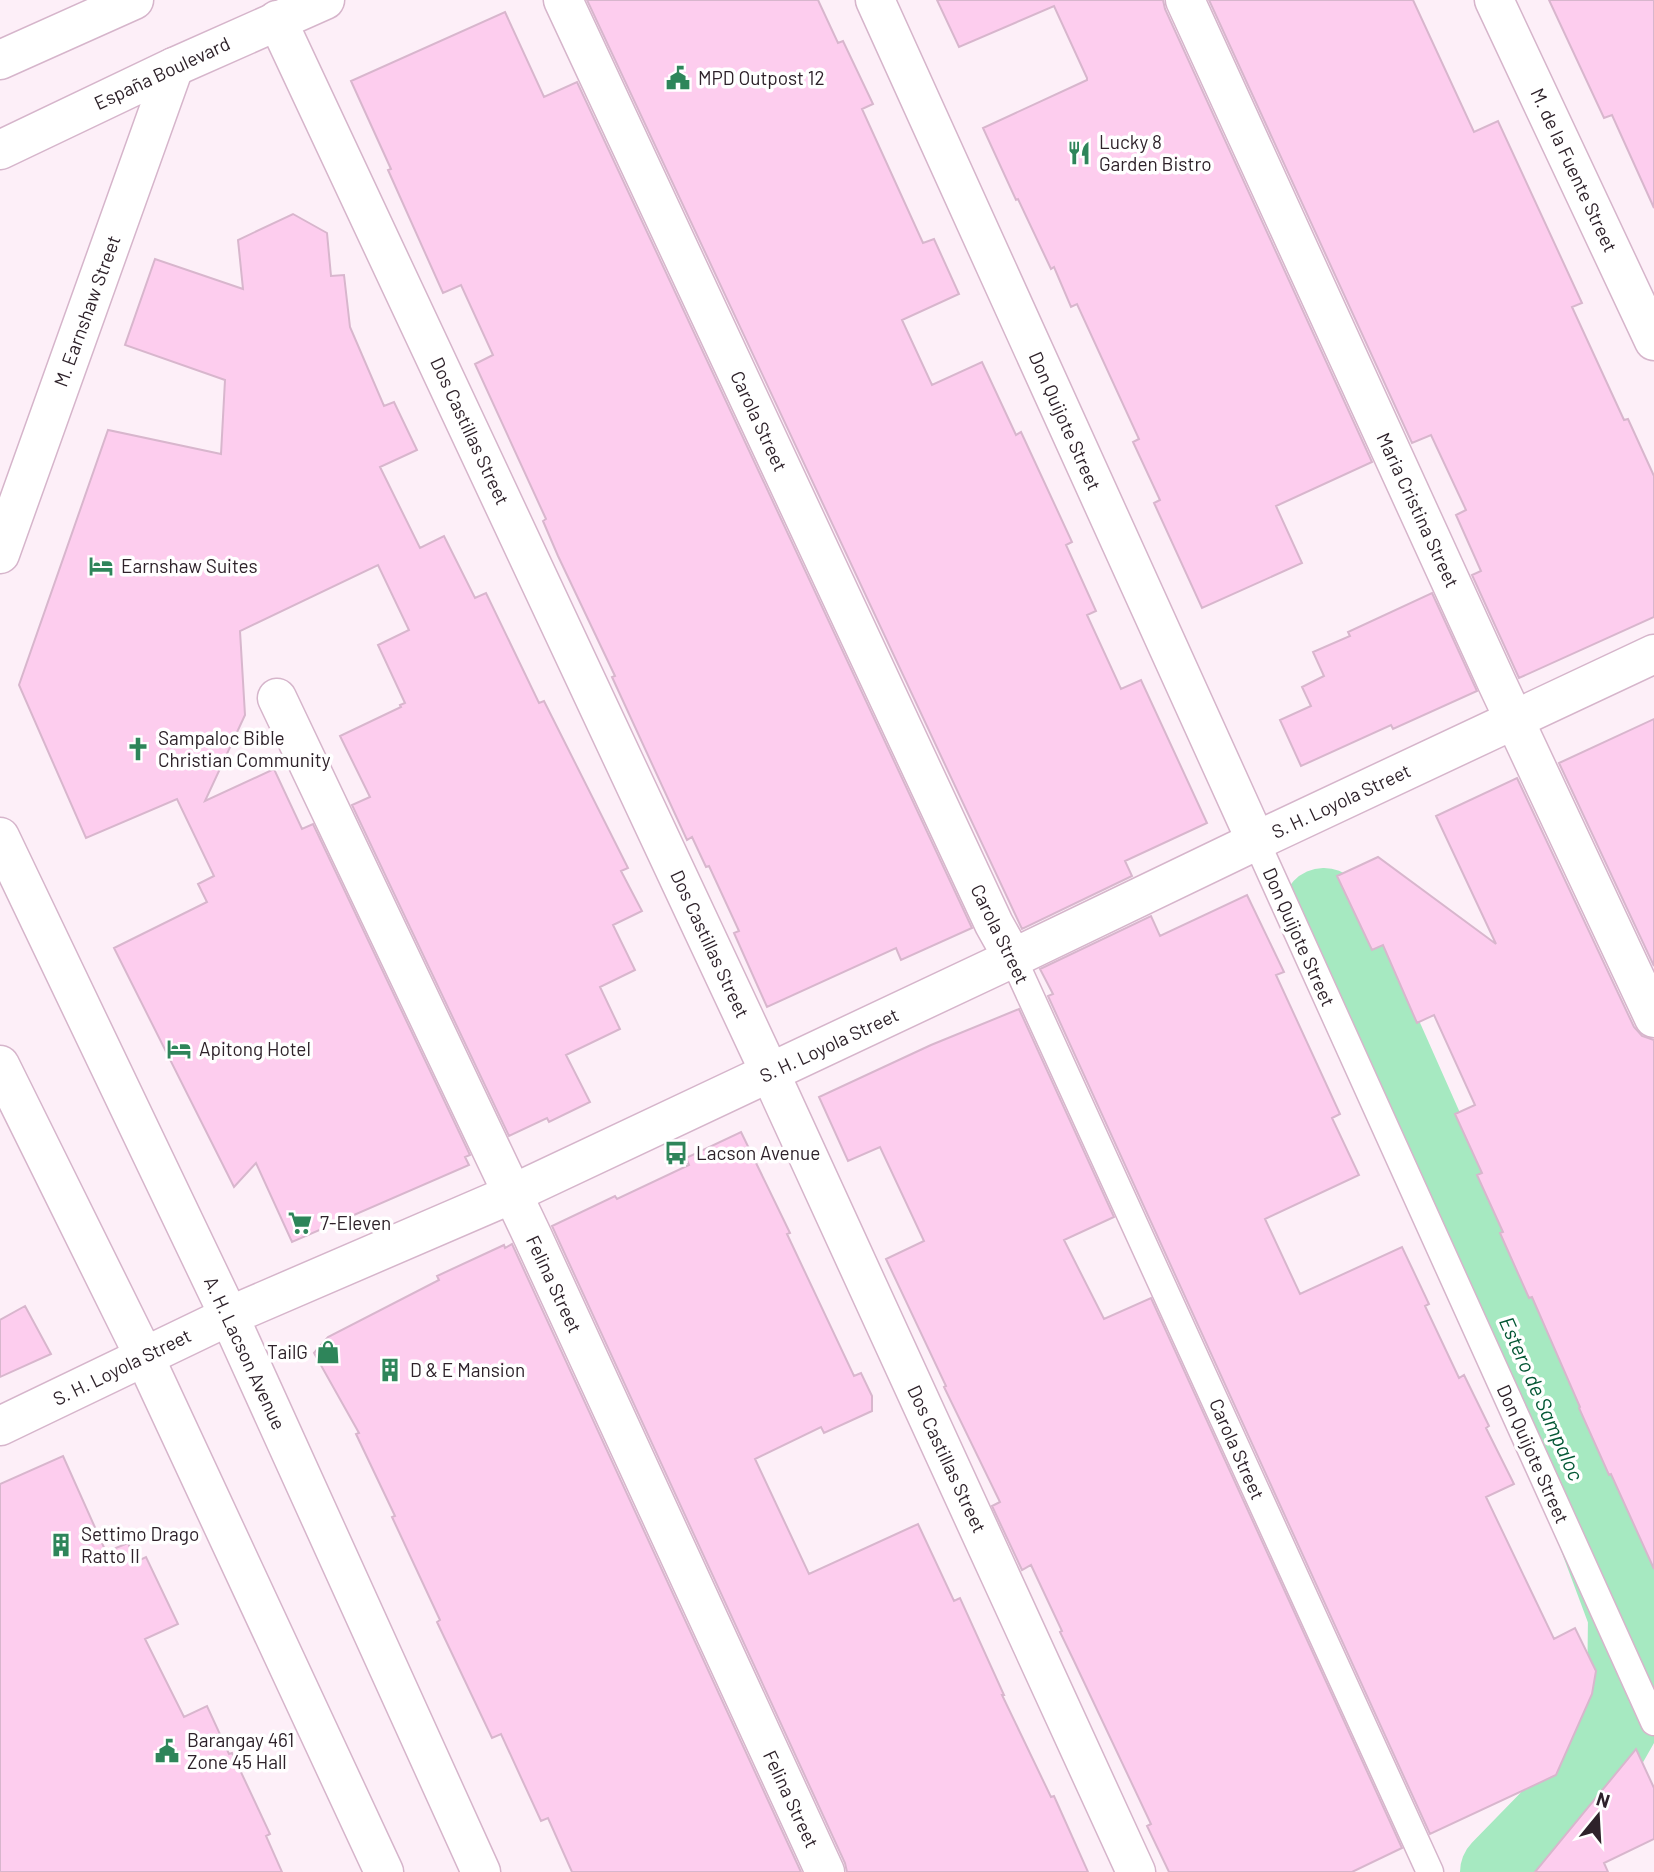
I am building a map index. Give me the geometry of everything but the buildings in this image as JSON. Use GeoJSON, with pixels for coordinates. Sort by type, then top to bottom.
{"type":"FeatureCollection","features":[{"type":"Feature","properties":{"kind":"street"},"geometry":{"type":"LineString","coordinates":[[0,60],[134,0]]}},
{"type":"Feature","properties":{"kind":"street","name":"España Boulevard"},"geometry":{"type":"LineString","coordinates":[[0,150],[174,67],[325,0]]}},
{"type":"Feature","properties":{"kind":"street","name":"Carola Street"},"geometry":{"type":"LineString","coordinates":[[564,0],[988,911],[1013,958]]}},
{"type":"Feature","properties":{"kind":"street","name":"Don Quijote Street"},"geometry":{"type":"LineString","coordinates":[[876,0],[1256,841]]}},
{"type":"Feature","properties":{"kind":"street","name":"Maria Cristina Street"},"geometry":{"type":"LineString","coordinates":[[1185,0],[1497,684],[1654,1018]]}},
{"type":"Feature","properties":{"kind":"street","name":"M. de la Fuente Street"},"geometry":{"type":"LineString","coordinates":[[1494,0],[1654,341]]}},
{"type":"Feature","properties":{"kind":"street","name":"Dos Castillas Street"},"geometry":{"type":"LineString","coordinates":[[277,20],[770,1073],[1136,1872]]}},
{"type":"Feature","properties":{"kind":"street","name":"M. Earnshaw Street"},"geometry":{"type":"LineString","coordinates":[[0,554],[174,67]]}},
{"type":"Feature","properties":{"kind":"street","name":"S. H. Loyola Street"},"geometry":{"type":"LineString","coordinates":[[0,1426],[229,1316],[512,1194],[1654,654]]}},
{"type":"Feature","properties":{"kind":"street","name":"Felina Street"},"geometry":{"type":"LineString","coordinates":[[277,698],[512,1194],[825,1872]]}},
{"type":"Feature","properties":{"kind":"street","name":"A. H. Lacson Avenue"},"geometry":{"type":"LineString","coordinates":[[0,837],[229,1316],[481,1872]]}},
{"type":"Feature","properties":{"kind":"street"},"geometry":{"type":"LineString","coordinates":[[0,1065],[144,1356],[384,1872]]}},
{"type":"Feature","properties":{"kind":"lane","name":"Don Quijote Street"},"geometry":{"type":"LineString","coordinates":[[1256,841],[1652,1717]]}},
{"type":"Feature","properties":{"kind":"lane","name":"Carola Street"},"geometry":{"type":"LineString","coordinates":[[1013,958],[1430,1872]]}},
{"type":"Feature","properties":{"kind":"waterway","name":"Estero de Sampaloc"},"geometry":{"type":"LineString","coordinates":[[1324,910],[1593,1516],[1630,1615],[1629,1702],[1575,1797],[1502,1872]]}},
{"type":"Feature","properties":{"kind":"place","name":"MPD Outpost 12"},"geometry":{"type":"Point","coordinates":[678,78]}},
{"type":"Feature","properties":{"kind":"place","name":"Lucky 8 Garden Bistro"},"geometry":{"type":"Point","coordinates":[1079,153]}},
{"type":"Feature","properties":{"kind":"place","name":"Earnshaw Suites"},"geometry":{"type":"Point","coordinates":[101,566]}},
{"type":"Feature","properties":{"kind":"place","name":"Sampaloc Bible Christian Community"},"geometry":{"type":"Point","coordinates":[138,749]}},
{"type":"Feature","properties":{"kind":"place","name":"Apitong Hotel"},"geometry":{"type":"Point","coordinates":[179,1049]}},
{"type":"Feature","properties":{"kind":"place","name":"Lacson Avenue"},"geometry":{"type":"Point","coordinates":[676,1153]}},
{"type":"Feature","properties":{"kind":"place","name":"7-Eleven"},"geometry":{"type":"Point","coordinates":[300,1223]}},
{"type":"Feature","properties":{"kind":"place","name":"TailG"},"geometry":{"type":"Point","coordinates":[328,1352]}},
{"type":"Feature","properties":{"kind":"place","name":"D & E Mansion"},"geometry":{"type":"Point","coordinates":[390,1370]}},
{"type":"Feature","properties":{"kind":"place","name":"Settimo Drago Ratto II"},"geometry":{"type":"Point","coordinates":[61,1545]}},
{"type":"Feature","properties":{"kind":"place","name":"Barangay 461 Zone 45 Hall"},"geometry":{"type":"Point","coordinates":[167,1751]}}]}
